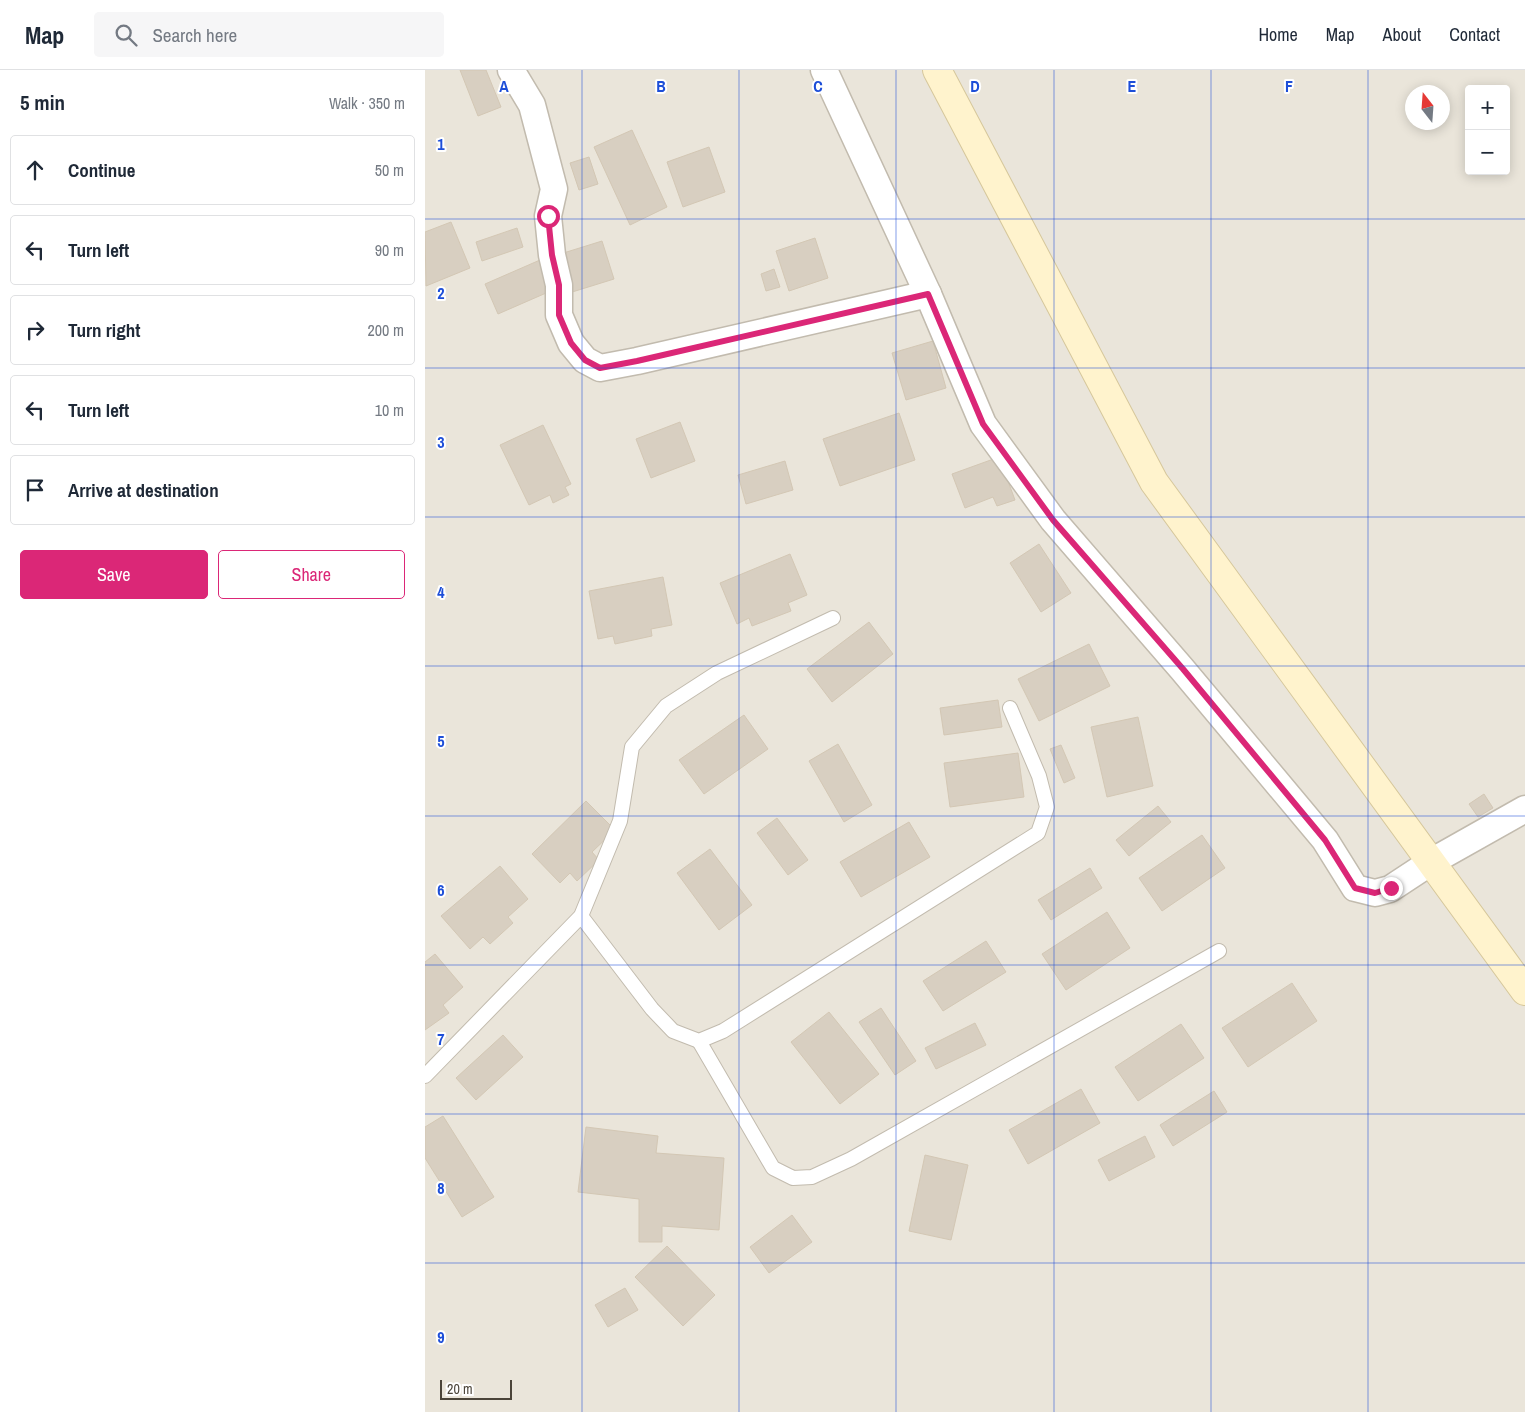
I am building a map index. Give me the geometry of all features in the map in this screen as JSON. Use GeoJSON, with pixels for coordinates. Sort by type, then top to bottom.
{"type":"FeatureCollection","features":[{"type":"Feature","properties":{"kind":"main road"},"geometry":{"type":"LineString","coordinates":[[937,70],[1154,482],[1525,991]]}},
{"type":"Feature","properties":{"kind":"street"},"geometry":{"type":"LineString","coordinates":[[511,70],[532,105],[554,189],[548,216],[552,255],[559,285],[559,315],[571,343],[585,360],[600,368],[637,361],[928,294]]}},
{"type":"Feature","properties":{"kind":"street"},"geometry":{"type":"LineString","coordinates":[[824,70],[928,294],[983,424],[1053,520],[1183,669],[1325,840],[1355,888],[1375,893],[1391,888],[1431,862],[1525,810]]}},
{"type":"Feature","properties":{"kind":"lane"},"geometry":{"type":"LineString","coordinates":[[425,1076],[581,916],[620,821],[632,747],[666,706],[717,673],[833,618]]}},
{"type":"Feature","properties":{"kind":"lane"},"geometry":{"type":"LineString","coordinates":[[699,1041],[723,1031],[1039,833],[1047,806],[1039,776],[1010,708]]}},
{"type":"Feature","properties":{"kind":"lane"},"geometry":{"type":"LineString","coordinates":[[581,916],[652,1009],[673,1031],[699,1041],[773,1168],[793,1178],[812,1177],[851,1159],[1219,951]]}},
{"type":"Feature","properties":{"kind":"shaded area"},"geometry":{"type":"Polygon","coordinates":[[[425,70],[1525,70],[1525,1412],[425,1412],[425,70]]]}},
{"type":"Feature","properties":{"kind":"building"},"geometry":{"type":"Polygon","coordinates":[[[460,70],[486,70],[501,107],[478,116],[460,70]]]}},
{"type":"Feature","properties":{"kind":"building"},"geometry":{"type":"Polygon","coordinates":[[[632,130],[667,207],[630,225],[594,147],[632,130]]]}},
{"type":"Feature","properties":{"kind":"building"},"geometry":{"type":"Polygon","coordinates":[[[709,147],[725,192],[683,207],[667,162],[709,147]]]}},
{"type":"Feature","properties":{"kind":"building"},"geometry":{"type":"Polygon","coordinates":[[[589,157],[598,184],[579,190],[570,163],[589,157]]]}},
{"type":"Feature","properties":{"kind":"building"},"geometry":{"type":"Polygon","coordinates":[[[451,222],[470,268],[426,286],[425,232],[451,222]]]}},
{"type":"Feature","properties":{"kind":"building"},"geometry":{"type":"Polygon","coordinates":[[[517,228],[523,247],[482,261],[476,242],[517,228]]]}},
{"type":"Feature","properties":{"kind":"building"},"geometry":{"type":"Polygon","coordinates":[[[815,238],[828,278],[789,291],[776,251],[815,238]]]}},
{"type":"Feature","properties":{"kind":"building"},"geometry":{"type":"Polygon","coordinates":[[[602,241],[614,279],[569,293],[557,255],[602,241]]]}},
{"type":"Feature","properties":{"kind":"building"},"geometry":{"type":"Polygon","coordinates":[[[540,260],[553,290],[498,314],[485,284],[540,260]]]}},
{"type":"Feature","properties":{"kind":"building"},"geometry":{"type":"Polygon","coordinates":[[[774,269],[780,287],[766,291],[761,274],[774,269]]]}},
{"type":"Feature","properties":{"kind":"building"},"geometry":{"type":"Polygon","coordinates":[[[933,341],[946,388],[906,400],[892,353],[933,341]]]}},
{"type":"Feature","properties":{"kind":"building"},"geometry":{"type":"Polygon","coordinates":[[[899,413],[915,460],[840,486],[823,439],[899,413]]]}},
{"type":"Feature","properties":{"kind":"building"},"geometry":{"type":"Polygon","coordinates":[[[680,422],[695,461],[651,478],[636,439],[680,422]]]}},
{"type":"Feature","properties":{"kind":"building"},"geometry":{"type":"Polygon","coordinates":[[[543,425],[571,484],[565,487],[569,495],[553,503],[550,495],[529,505],[500,445],[543,425]]]}},
{"type":"Feature","properties":{"kind":"building"},"geometry":{"type":"Polygon","coordinates":[[[999,457],[1015,500],[997,506],[993,497],[965,508],[952,474],[999,457]]]}},
{"type":"Feature","properties":{"kind":"building"},"geometry":{"type":"Polygon","coordinates":[[[785,461],[793,490],[746,504],[738,475],[785,461]]]}},
{"type":"Feature","properties":{"kind":"building"},"geometry":{"type":"Polygon","coordinates":[[[1039,544],[1071,593],[1041,612],[1010,563],[1039,544]]]}},
{"type":"Feature","properties":{"kind":"building"},"geometry":{"type":"Polygon","coordinates":[[[790,554],[807,595],[788,603],[791,611],[752,626],[749,618],[737,624],[720,583],[790,554]]]}},
{"type":"Feature","properties":{"kind":"building"},"geometry":{"type":"Polygon","coordinates":[[[663,577],[672,625],[651,629],[652,636],[615,644],[613,636],[598,639],[589,591],[663,577]]]}},
{"type":"Feature","properties":{"kind":"building"},"geometry":{"type":"Polygon","coordinates":[[[869,622],[893,654],[832,702],[807,669],[869,622]]]}},
{"type":"Feature","properties":{"kind":"building"},"geometry":{"type":"Polygon","coordinates":[[[1089,644],[1110,686],[1039,721],[1018,679],[1089,644]]]}},
{"type":"Feature","properties":{"kind":"building"},"geometry":{"type":"Polygon","coordinates":[[[998,700],[1002,727],[944,735],[940,708],[998,700]]]}},
{"type":"Feature","properties":{"kind":"building"},"geometry":{"type":"Polygon","coordinates":[[[744,715],[768,749],[704,794],[679,760],[744,715]]]}},
{"type":"Feature","properties":{"kind":"building"},"geometry":{"type":"Polygon","coordinates":[[[1138,717],[1153,786],[1107,797],[1091,727],[1138,717]]]}},
{"type":"Feature","properties":{"kind":"building"},"geometry":{"type":"Polygon","coordinates":[[[838,744],[872,805],[844,822],[809,761],[838,744]]]}},
{"type":"Feature","properties":{"kind":"building"},"geometry":{"type":"Polygon","coordinates":[[[1061,745],[1075,778],[1064,783],[1050,749],[1061,745]]]}},
{"type":"Feature","properties":{"kind":"building"},"geometry":{"type":"Polygon","coordinates":[[[1018,753],[1024,797],[950,807],[944,763],[1018,753]]]}},
{"type":"Feature","properties":{"kind":"building"},"geometry":{"type":"Polygon","coordinates":[[[1484,794],[1493,808],[1478,817],[1469,804],[1484,794]]]}},
{"type":"Feature","properties":{"kind":"building"},"geometry":{"type":"Polygon","coordinates":[[[586,801],[615,830],[592,852],[599,860],[577,881],[570,873],[560,883],[532,854],[586,801]]]}},
{"type":"Feature","properties":{"kind":"building"},"geometry":{"type":"Polygon","coordinates":[[[1158,806],[1171,822],[1129,856],[1116,840],[1158,806]]]}},
{"type":"Feature","properties":{"kind":"building"},"geometry":{"type":"Polygon","coordinates":[[[777,818],[808,860],[788,875],[757,833],[777,818]]]}},
{"type":"Feature","properties":{"kind":"building"},"geometry":{"type":"Polygon","coordinates":[[[909,822],[930,857],[861,897],[840,862],[909,822]]]}},
{"type":"Feature","properties":{"kind":"building"},"geometry":{"type":"Polygon","coordinates":[[[1202,835],[1225,868],[1162,911],[1139,878],[1202,835]]]}},
{"type":"Feature","properties":{"kind":"building"},"geometry":{"type":"Polygon","coordinates":[[[710,849],[752,905],[719,930],[677,873],[710,849]]]}},
{"type":"Feature","properties":{"kind":"building"},"geometry":{"type":"Polygon","coordinates":[[[500,866],[528,899],[508,917],[513,923],[490,944],[483,937],[470,949],[441,916],[500,866]]]}},
{"type":"Feature","properties":{"kind":"building"},"geometry":{"type":"Polygon","coordinates":[[[1090,868],[1102,888],[1051,920],[1038,900],[1090,868]]]}},
{"type":"Feature","properties":{"kind":"building"},"geometry":{"type":"Polygon","coordinates":[[[1107,912],[1130,948],[1066,990],[1042,954],[1107,912]]]}},
{"type":"Feature","properties":{"kind":"building"},"geometry":{"type":"Polygon","coordinates":[[[986,941],[1006,972],[943,1011],[923,981],[986,941]]]}},
{"type":"Feature","properties":{"kind":"building"},"geometry":{"type":"Polygon","coordinates":[[[435,954],[463,987],[443,1005],[449,1013],[425,1030],[425,962],[435,954]]]}},
{"type":"Feature","properties":{"kind":"building"},"geometry":{"type":"Polygon","coordinates":[[[1292,983],[1317,1021],[1248,1067],[1222,1028],[1292,983]]]}},
{"type":"Feature","properties":{"kind":"building"},"geometry":{"type":"Polygon","coordinates":[[[881,1008],[916,1061],[895,1075],[859,1022],[881,1008]]]}},
{"type":"Feature","properties":{"kind":"building"},"geometry":{"type":"Polygon","coordinates":[[[829,1012],[879,1074],[840,1104],[791,1042],[829,1012]]]}},
{"type":"Feature","properties":{"kind":"building"},"geometry":{"type":"Polygon","coordinates":[[[975,1023],[986,1045],[936,1069],[925,1048],[975,1023]]]}},
{"type":"Feature","properties":{"kind":"building"},"geometry":{"type":"Polygon","coordinates":[[[1181,1024],[1204,1058],[1138,1101],[1115,1067],[1181,1024]]]}},
{"type":"Feature","properties":{"kind":"building"},"geometry":{"type":"Polygon","coordinates":[[[503,1035],[523,1057],[476,1100],[456,1078],[503,1035]]]}},
{"type":"Feature","properties":{"kind":"building"},"geometry":{"type":"Polygon","coordinates":[[[1081,1089],[1100,1123],[1028,1164],[1009,1130],[1081,1089]]]}},
{"type":"Feature","properties":{"kind":"building"},"geometry":{"type":"Polygon","coordinates":[[[1214,1091],[1227,1112],[1173,1146],[1160,1125],[1214,1091]]]}},
{"type":"Feature","properties":{"kind":"building"},"geometry":{"type":"Polygon","coordinates":[[[443,1116],[494,1197],[462,1217],[425,1158],[425,1127],[443,1116]]]}},
{"type":"Feature","properties":{"kind":"building"},"geometry":{"type":"Polygon","coordinates":[[[586,1127],[658,1136],[656,1153],[724,1158],[719,1230],[662,1226],[662,1242],[639,1242],[639,1199],[578,1192],[586,1127]]]}},
{"type":"Feature","properties":{"kind":"building"},"geometry":{"type":"Polygon","coordinates":[[[1145,1136],[1155,1157],[1109,1181],[1098,1160],[1145,1136]]]}},
{"type":"Feature","properties":{"kind":"building"},"geometry":{"type":"Polygon","coordinates":[[[925,1155],[968,1165],[951,1240],[909,1231],[925,1155]]]}},
{"type":"Feature","properties":{"kind":"building"},"geometry":{"type":"Polygon","coordinates":[[[792,1215],[812,1242],[769,1273],[750,1247],[792,1215]]]}},
{"type":"Feature","properties":{"kind":"building"},"geometry":{"type":"Polygon","coordinates":[[[667,1246],[715,1295],[683,1326],[635,1277],[667,1246]]]}},
{"type":"Feature","properties":{"kind":"building"},"geometry":{"type":"Polygon","coordinates":[[[625,1288],[638,1310],[608,1327],[595,1305],[625,1288]]]}},
{"type":"Feature","properties":{"kind":"route"},"geometry":{"type":"LineString","coordinates":[[548,216],[552,255],[559,285],[559,315],[571,343],[585,360],[600,368],[928,294],[983,424],[1053,520],[1183,669],[1325,840],[1355,888],[1375,893],[1391,888]]}}]}
